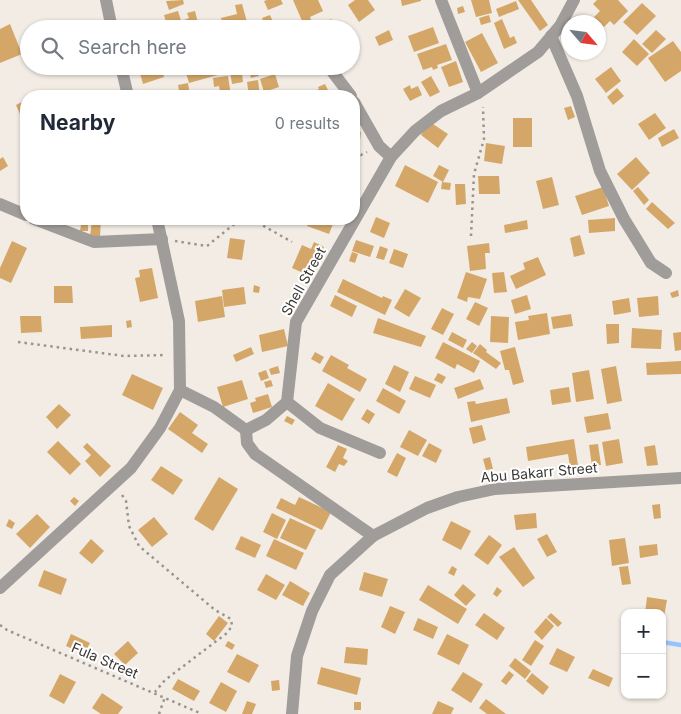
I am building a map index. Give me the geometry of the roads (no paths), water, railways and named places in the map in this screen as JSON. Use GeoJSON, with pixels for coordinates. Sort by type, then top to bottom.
{"type":"FeatureCollection","features":[{"type":"Feature","properties":{"kind":"street"},"geometry":{"type":"LineString","coordinates":[[106,0],[110,20]]}},
{"type":"Feature","properties":{"kind":"street"},"geometry":{"type":"LineString","coordinates":[[441,0],[478,93]]}},
{"type":"Feature","properties":{"kind":"street","name":"Shell Street"},"geometry":{"type":"LineString","coordinates":[[360,210],[391,156],[415,131],[441,110],[478,93],[538,52],[560,26],[574,0]]}},
{"type":"Feature","properties":{"kind":"street"},"geometry":{"type":"LineString","coordinates":[[551,36],[577,96],[600,172],[624,219],[651,263],[666,273]]}},
{"type":"Feature","properties":{"kind":"street"},"geometry":{"type":"LineString","coordinates":[[123,75],[127,90]]}},
{"type":"Feature","properties":{"kind":"street"},"geometry":{"type":"LineString","coordinates":[[335,75],[346,90]]}},
{"type":"Feature","properties":{"kind":"street"},"geometry":{"type":"LineString","coordinates":[[360,113],[379,146],[391,156]]}},
{"type":"Feature","properties":{"kind":"street"},"geometry":{"type":"LineString","coordinates":[[0,204],[20,213]]}},
{"type":"Feature","properties":{"kind":"street"},"geometry":{"type":"LineString","coordinates":[[50,225],[94,242],[162,239]]}},
{"type":"Feature","properties":{"kind":"street"},"geometry":{"type":"LineString","coordinates":[[0,588],[131,468],[160,428],[180,390],[179,321],[158,225]]}},
{"type":"Feature","properties":{"kind":"street","name":"Shell Street"},"geometry":{"type":"LineString","coordinates":[[287,402],[296,322],[352,225]]}},
{"type":"Feature","properties":{"kind":"street"},"geometry":{"type":"LineString","coordinates":[[180,390],[214,408],[246,430]]}},
{"type":"Feature","properties":{"kind":"street"},"geometry":{"type":"LineString","coordinates":[[246,430],[266,420],[287,402],[320,428],[380,453]]}},
{"type":"Feature","properties":{"kind":"street"},"geometry":{"type":"LineString","coordinates":[[246,430],[247,443],[255,454],[373,536]]}},
{"type":"Feature","properties":{"kind":"street","name":"Abu Bakarr Street"},"geometry":{"type":"LineString","coordinates":[[292,714],[298,656],[312,611],[330,575],[373,536],[427,508],[458,497],[495,489],[681,478]]}},
{"type":"Feature","properties":{"kind":"waterway"},"geometry":{"type":"LineString","coordinates":[[666,643],[681,645]]}}]}
